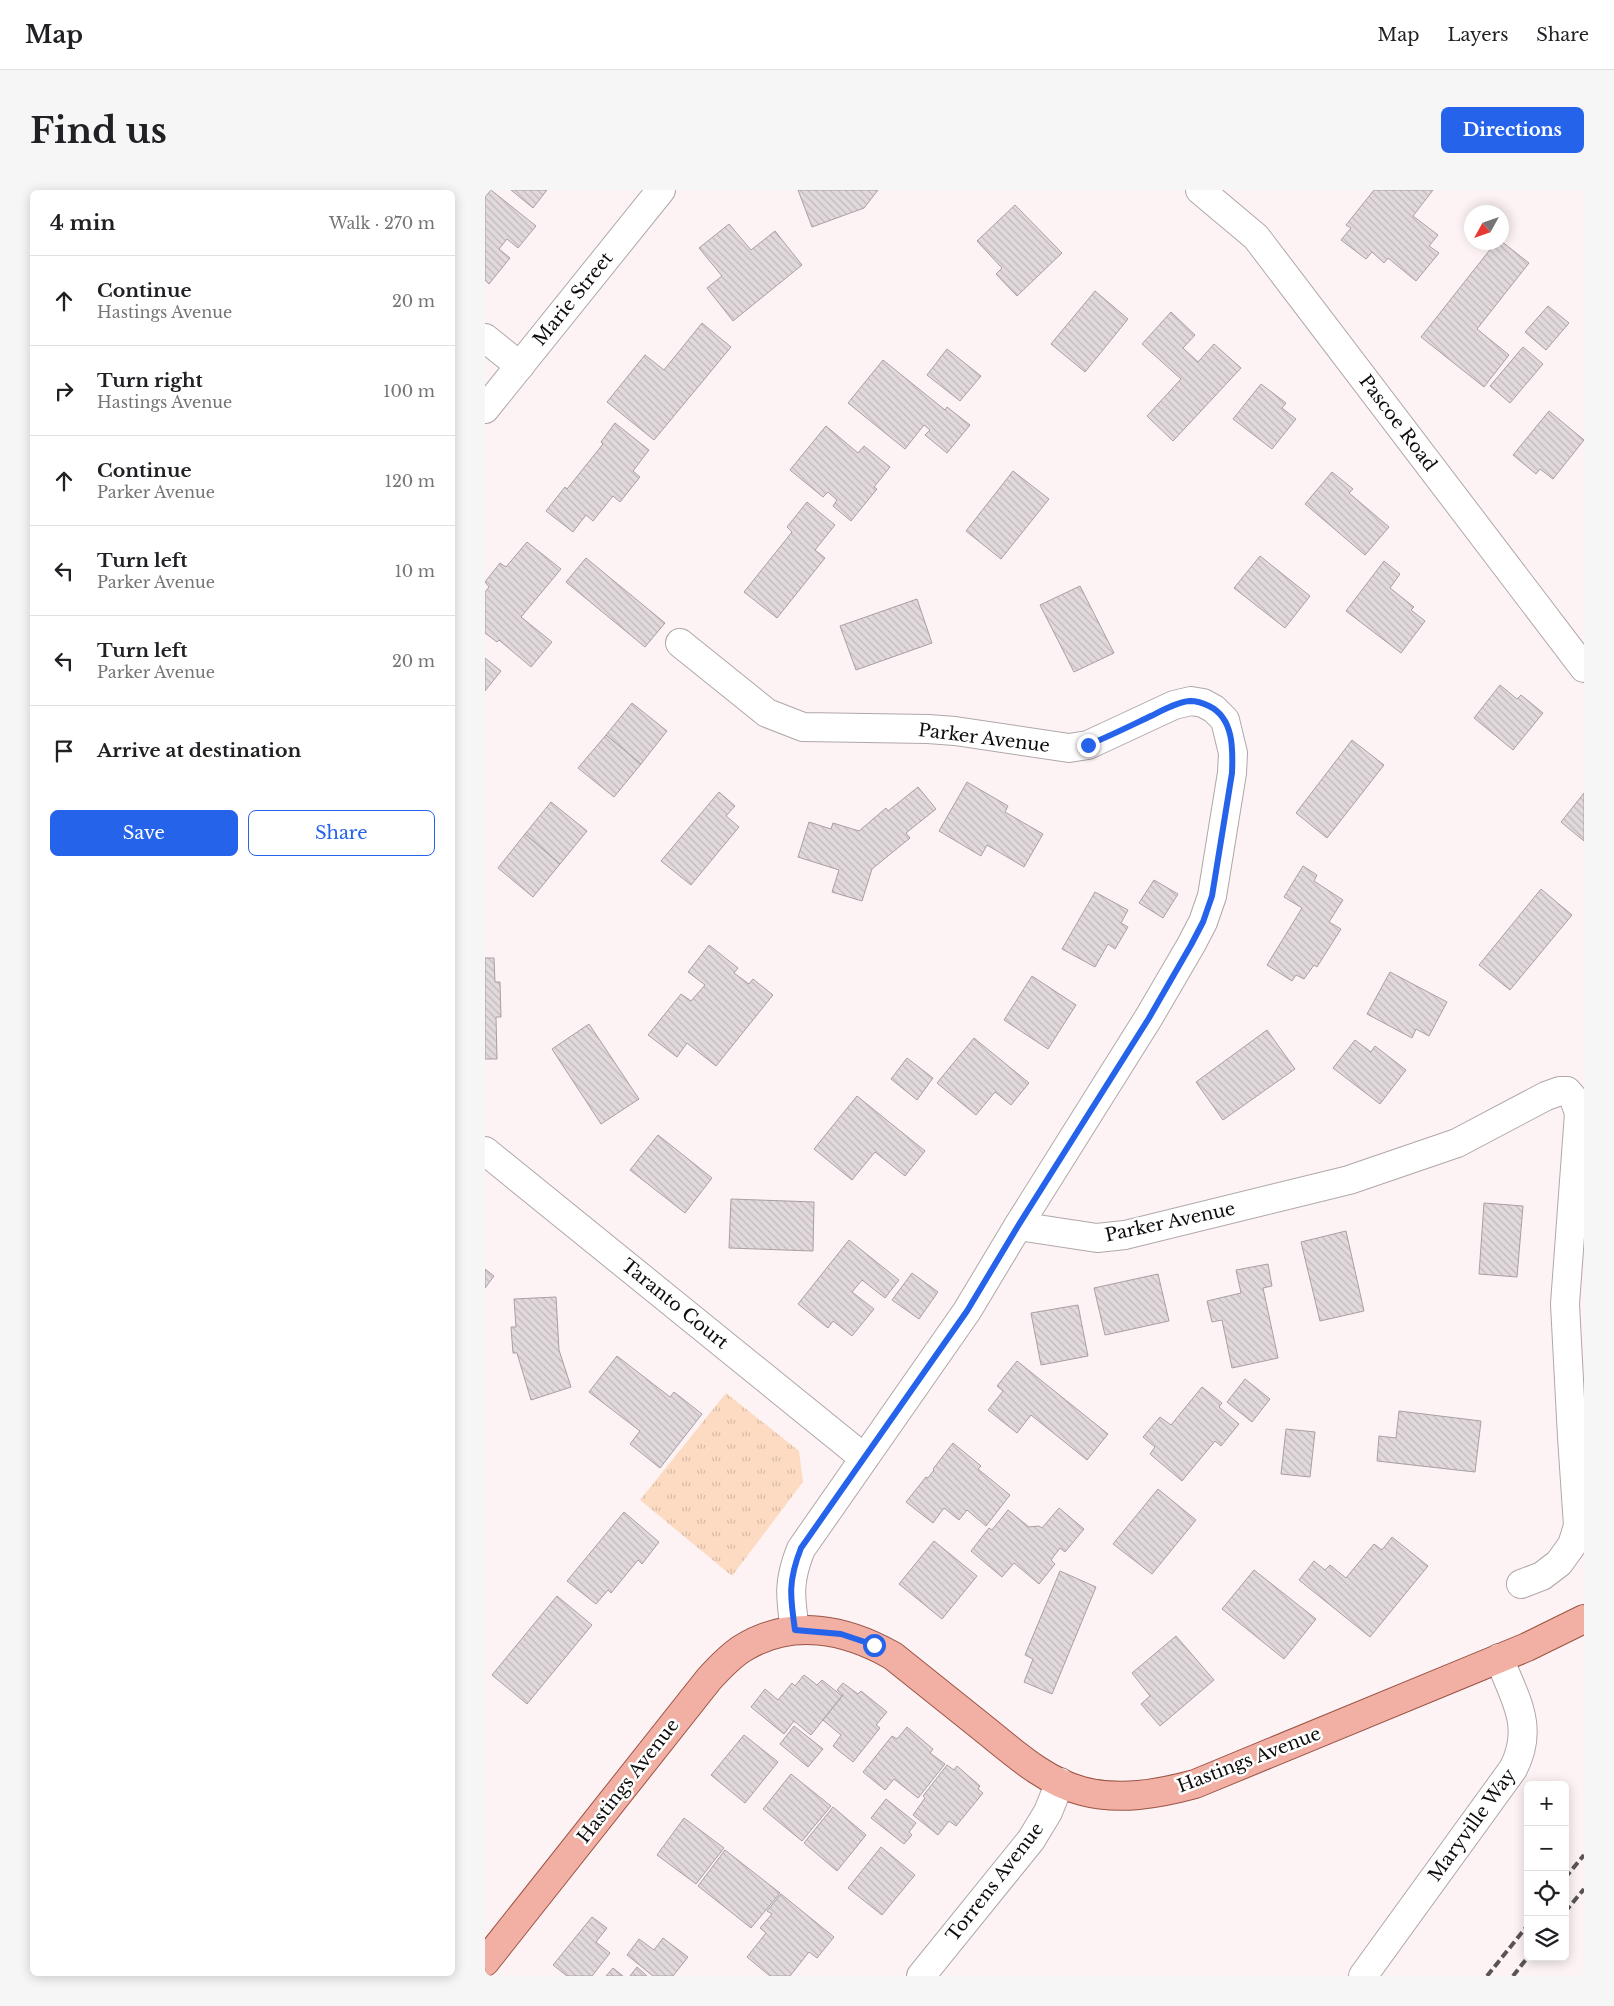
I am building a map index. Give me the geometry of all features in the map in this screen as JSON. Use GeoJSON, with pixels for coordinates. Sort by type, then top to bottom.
{"type":"FeatureCollection","features":[{"type":"Feature","properties":{"kind":"main road","name":"Hastings Avenue"},"geometry":{"type":"LineString","coordinates":[[485,1962],[709,1679],[741,1649],[774,1634],[795,1630],[841,1634],[867,1642],[893,1656],[1039,1772],[1081,1791],[1105,1795],[1165,1792],[1195,1784],[1527,1647],[1584,1619]]}},
{"type":"Feature","properties":{"kind":"street","name":"Marie Street"},"geometry":{"type":"LineString","coordinates":[[485,409],[661,190]]}},
{"type":"Feature","properties":{"kind":"street","name":"Pascoe Road"},"geometry":{"type":"LineString","coordinates":[[1199,190],[1255,237],[1584,668]]}},
{"type":"Feature","properties":{"kind":"street"},"geometry":{"type":"LineString","coordinates":[[485,338],[520,366]]}},
{"type":"Feature","properties":{"kind":"street","name":"Parker Avenue"},"geometry":{"type":"LineString","coordinates":[[680,643],[767,713],[803,727],[955,731],[1069,748],[1088,745],[1174,705],[1191,701],[1203,703],[1214,709],[1225,720],[1233,753],[1232,773],[1217,872],[1212,896],[1203,922],[1149,1018],[1018,1226],[1097,1238],[1133,1233],[1384,1170],[1457,1143],[1546,1096],[1560,1091],[1567,1091],[1575,1099],[1579,1114],[1565,1304],[1571,1437],[1578,1526],[1572,1545],[1559,1563],[1542,1576],[1521,1584]]}},
{"type":"Feature","properties":{"kind":"street","name":"Taranto Court"},"geometry":{"type":"LineString","coordinates":[[485,1151],[864,1458]]}},
{"type":"Feature","properties":{"kind":"street"},"geometry":{"type":"LineString","coordinates":[[795,1630],[791,1586],[801,1548],[939,1353],[967,1311],[1018,1226]]}},
{"type":"Feature","properties":{"kind":"street","name":"Maryville Way"},"geometry":{"type":"LineString","coordinates":[[1363,1976],[1513,1769],[1520,1755],[1524,1742],[1523,1720],[1499,1658]]}},
{"type":"Feature","properties":{"kind":"street","name":"Torrens Avenue"},"geometry":{"type":"LineString","coordinates":[[921,1976],[1031,1840],[1048,1812],[1060,1782]]}},
{"type":"Feature","properties":{"kind":"green space"},"geometry":{"type":"Polygon","coordinates":[[[726,1393],[799,1451],[803,1482],[732,1576],[640,1500],[726,1393]]]}},
{"type":"Feature","properties":{"kind":"building"},"geometry":{"type":"Polygon","coordinates":[[[491,190],[536,226],[518,248],[507,239],[499,249],[510,258],[489,284],[485,280],[485,197],[491,190]]]}},
{"type":"Feature","properties":{"kind":"building"},"geometry":{"type":"Polygon","coordinates":[[[511,190],[547,190],[533,208],[511,190]]]}},
{"type":"Feature","properties":{"kind":"building"},"geometry":{"type":"Polygon","coordinates":[[[798,190],[878,190],[864,208],[812,227],[798,190]]]}},
{"type":"Feature","properties":{"kind":"building"},"geometry":{"type":"Polygon","coordinates":[[[1374,190],[1433,190],[1413,216],[1438,235],[1429,246],[1439,253],[1416,281],[1388,258],[1384,263],[1372,252],[1366,259],[1341,240],[1351,228],[1346,225],[1374,190]]]}},
{"type":"Feature","properties":{"kind":"building"},"geometry":{"type":"Polygon","coordinates":[[[1015,205],[1062,253],[1017,296],[996,274],[1002,268],[977,241],[1015,205]]]}},
{"type":"Feature","properties":{"kind":"building"},"geometry":{"type":"Polygon","coordinates":[[[729,224],[751,250],[775,231],[802,265],[733,321],[707,288],[722,276],[699,248],[729,224]]]}},
{"type":"Feature","properties":{"kind":"building"},"geometry":{"type":"Polygon","coordinates":[[[1509,247],[1529,263],[1477,329],[1509,355],[1484,387],[1421,337],[1490,250],[1509,250],[1509,247]]]}},
{"type":"Feature","properties":{"kind":"building"},"geometry":{"type":"Polygon","coordinates":[[[1095,291],[1128,319],[1085,372],[1051,344],[1095,291]]]}},
{"type":"Feature","properties":{"kind":"building"},"geometry":{"type":"Polygon","coordinates":[[[1548,306],[1569,323],[1546,350],[1525,332],[1548,306]]]}},
{"type":"Feature","properties":{"kind":"building"},"geometry":{"type":"Polygon","coordinates":[[[1171,312],[1195,335],[1183,348],[1198,362],[1214,344],[1241,368],[1173,441],[1147,416],[1181,379],[1142,344],[1171,312]]]}},
{"type":"Feature","properties":{"kind":"building"},"geometry":{"type":"Polygon","coordinates":[[[702,323],[731,347],[654,440],[607,402],[645,355],[664,370],[702,323]]]}},
{"type":"Feature","properties":{"kind":"building"},"geometry":{"type":"Polygon","coordinates":[[[1523,347],[1543,364],[1510,403],[1490,386],[1523,347]]]}},
{"type":"Feature","properties":{"kind":"building"},"geometry":{"type":"Polygon","coordinates":[[[947,349],[981,376],[960,401],[927,375],[947,349]]]}},
{"type":"Feature","properties":{"kind":"building"},"geometry":{"type":"Polygon","coordinates":[[[883,360],[945,410],[947,407],[970,425],[947,453],[925,435],[930,430],[924,425],[905,449],[848,403],[883,360]]]}},
{"type":"Feature","properties":{"kind":"building"},"geometry":{"type":"Polygon","coordinates":[[[1261,384],[1286,403],[1282,408],[1296,419],[1272,449],[1233,419],[1261,384]]]}},
{"type":"Feature","properties":{"kind":"building"},"geometry":{"type":"Polygon","coordinates":[[[1549,411],[1584,440],[1553,479],[1540,469],[1536,474],[1513,455],[1549,411]]]}},
{"type":"Feature","properties":{"kind":"building"},"geometry":{"type":"Polygon","coordinates":[[[615,423],[649,450],[633,471],[640,477],[620,502],[613,496],[593,521],[586,515],[573,532],[546,511],[565,487],[567,489],[603,444],[601,442],[615,423]]]}},
{"type":"Feature","properties":{"kind":"building"},"geometry":{"type":"Polygon","coordinates":[[[826,426],[858,453],[864,446],[890,467],[874,487],[877,489],[851,521],[833,506],[837,500],[828,492],[823,497],[790,470],[826,426]]]}},
{"type":"Feature","properties":{"kind":"building"},"geometry":{"type":"Polygon","coordinates":[[[1013,471],[1049,499],[1001,559],[966,531],[1013,471]]]}},
{"type":"Feature","properties":{"kind":"building"},"geometry":{"type":"Polygon","coordinates":[[[1332,472],[1353,489],[1349,493],[1389,527],[1365,555],[1305,504],[1332,472]]]}},
{"type":"Feature","properties":{"kind":"building"},"geometry":{"type":"Polygon","coordinates":[[[807,502],[835,525],[815,550],[825,558],[777,618],[744,592],[792,532],[787,527],[807,502]]]}},
{"type":"Feature","properties":{"kind":"building"},"geometry":{"type":"Polygon","coordinates":[[[527,542],[561,569],[521,617],[552,642],[531,667],[499,640],[497,642],[485,633],[485,592],[489,587],[485,582],[500,563],[506,567],[527,542]]]}},
{"type":"Feature","properties":{"kind":"building"},"geometry":{"type":"Polygon","coordinates":[[[1260,556],[1310,596],[1285,628],[1234,588],[1260,556]]]}},
{"type":"Feature","properties":{"kind":"building"},"geometry":{"type":"Polygon","coordinates":[[[586,558],[665,623],[645,647],[566,582],[586,558]]]}},
{"type":"Feature","properties":{"kind":"building"},"geometry":{"type":"Polygon","coordinates":[[[1384,561],[1400,574],[1390,588],[1414,607],[1411,610],[1425,621],[1401,653],[1346,611],[1384,561]]]}},
{"type":"Feature","properties":{"kind":"building"},"geometry":{"type":"Polygon","coordinates":[[[1080,586],[1114,653],[1074,672],[1040,605],[1080,586]]]}},
{"type":"Feature","properties":{"kind":"building"},"geometry":{"type":"Polygon","coordinates":[[[917,599],[932,643],[856,670],[840,626],[917,599]]]}},
{"type":"Feature","properties":{"kind":"building"},"geometry":{"type":"Polygon","coordinates":[[[485,658],[501,671],[485,691],[485,658]]]}},
{"type":"Feature","properties":{"kind":"building"},"geometry":{"type":"Polygon","coordinates":[[[1500,685],[1517,699],[1521,695],[1543,713],[1513,750],[1474,718],[1500,685]]]}},
{"type":"Feature","properties":{"kind":"building"},"geometry":{"type":"Polygon","coordinates":[[[632,703],[667,731],[641,764],[606,735],[632,703]]]}},
{"type":"Feature","properties":{"kind":"building"},"geometry":{"type":"Polygon","coordinates":[[[606,735],[641,764],[614,797],[578,768],[606,735]]]}},
{"type":"Feature","properties":{"kind":"building"},"geometry":{"type":"Polygon","coordinates":[[[1352,740],[1384,765],[1327,838],[1296,813],[1352,740]]]}},
{"type":"Feature","properties":{"kind":"building"},"geometry":{"type":"Polygon","coordinates":[[[967,782],[1008,806],[1005,812],[1043,834],[1024,867],[987,845],[981,856],[939,831],[967,782]]]}},
{"type":"Feature","properties":{"kind":"building"},"geometry":{"type":"Polygon","coordinates":[[[918,787],[936,809],[906,833],[910,838],[872,869],[862,901],[832,892],[839,870],[798,857],[809,822],[831,829],[833,823],[859,831],[886,808],[888,811],[918,787]]]}},
{"type":"Feature","properties":{"kind":"building"},"geometry":{"type":"Polygon","coordinates":[[[719,792],[735,806],[726,816],[739,827],[691,885],[661,861],[719,792]]]}},
{"type":"Feature","properties":{"kind":"building"},"geometry":{"type":"Polygon","coordinates":[[[1584,793],[1584,841],[1561,822],[1584,793]]]}},
{"type":"Feature","properties":{"kind":"building"},"geometry":{"type":"Polygon","coordinates":[[[551,802],[587,831],[560,864],[525,834],[551,802]]]}},
{"type":"Feature","properties":{"kind":"building"},"geometry":{"type":"Polygon","coordinates":[[[525,834],[560,864],[533,897],[498,868],[525,834]]]}},
{"type":"Feature","properties":{"kind":"building"},"geometry":{"type":"Polygon","coordinates":[[[1303,866],[1317,875],[1314,881],[1343,900],[1329,922],[1341,929],[1317,967],[1314,965],[1304,979],[1296,975],[1292,981],[1267,965],[1302,908],[1284,897],[1303,866]]]}},
{"type":"Feature","properties":{"kind":"building"},"geometry":{"type":"Polygon","coordinates":[[[1154,880],[1178,894],[1163,918],[1139,903],[1154,880]]]}},
{"type":"Feature","properties":{"kind":"building"},"geometry":{"type":"Polygon","coordinates":[[[1541,889],[1572,915],[1510,990],[1479,965],[1541,889]]]}},
{"type":"Feature","properties":{"kind":"building"},"geometry":{"type":"Polygon","coordinates":[[[1095,892],[1128,910],[1121,923],[1128,927],[1115,949],[1108,944],[1095,967],[1062,949],[1095,892]]]}},
{"type":"Feature","properties":{"kind":"building"},"geometry":{"type":"Polygon","coordinates":[[[709,945],[738,968],[734,973],[749,984],[753,979],[773,995],[716,1066],[687,1043],[677,1057],[648,1035],[681,994],[691,1001],[705,985],[688,972],[709,945]]]}},
{"type":"Feature","properties":{"kind":"building"},"geometry":{"type":"Polygon","coordinates":[[[485,958],[494,958],[495,982],[500,982],[501,1017],[496,1017],[497,1059],[485,1059],[485,958]]]}},
{"type":"Feature","properties":{"kind":"building"},"geometry":{"type":"Polygon","coordinates":[[[1390,972],[1447,1002],[1429,1036],[1416,1029],[1412,1038],[1367,1014],[1390,972]]]}},
{"type":"Feature","properties":{"kind":"building"},"geometry":{"type":"Polygon","coordinates":[[[1032,976],[1076,1005],[1048,1049],[1004,1020],[1032,976]]]}},
{"type":"Feature","properties":{"kind":"building"},"geometry":{"type":"Polygon","coordinates":[[[589,1024],[639,1099],[601,1124],[552,1049],[589,1024]]]}},
{"type":"Feature","properties":{"kind":"building"},"geometry":{"type":"Polygon","coordinates":[[[1267,1030],[1295,1069],[1223,1120],[1196,1082],[1267,1030]]]}},
{"type":"Feature","properties":{"kind":"building"},"geometry":{"type":"Polygon","coordinates":[[[974,1038],[1029,1083],[1011,1105],[995,1092],[976,1115],[937,1083],[974,1038]]]}},
{"type":"Feature","properties":{"kind":"building"},"geometry":{"type":"Polygon","coordinates":[[[1355,1040],[1371,1052],[1375,1046],[1406,1070],[1380,1104],[1333,1068],[1355,1040]]]}},
{"type":"Feature","properties":{"kind":"building"},"geometry":{"type":"Polygon","coordinates":[[[907,1058],[933,1078],[917,1100],[891,1079],[907,1058]]]}},
{"type":"Feature","properties":{"kind":"building"},"geometry":{"type":"Polygon","coordinates":[[[857,1096],[925,1151],[905,1176],[875,1152],[852,1180],[814,1149],[857,1096]]]}},
{"type":"Feature","properties":{"kind":"building"},"geometry":{"type":"Polygon","coordinates":[[[658,1135],[712,1178],[685,1213],[630,1170],[658,1135]]]}},
{"type":"Feature","properties":{"kind":"building"},"geometry":{"type":"Polygon","coordinates":[[[731,1199],[814,1202],[813,1251],[729,1248],[731,1199]]]}},
{"type":"Feature","properties":{"kind":"building"},"geometry":{"type":"Polygon","coordinates":[[[1484,1203],[1523,1206],[1517,1277],[1479,1274],[1484,1203]]]}},
{"type":"Feature","properties":{"kind":"building"},"geometry":{"type":"Polygon","coordinates":[[[1346,1231],[1364,1311],[1320,1321],[1301,1242],[1346,1231]]]}},
{"type":"Feature","properties":{"kind":"building"},"geometry":{"type":"Polygon","coordinates":[[[849,1240],[899,1280],[885,1298],[862,1280],[852,1292],[874,1309],[852,1336],[833,1321],[828,1328],[798,1304],[849,1240]]]}},
{"type":"Feature","properties":{"kind":"building"},"geometry":{"type":"Polygon","coordinates":[[[1268,1264],[1272,1286],[1263,1288],[1278,1358],[1232,1368],[1222,1320],[1212,1322],[1207,1301],[1241,1293],[1236,1270],[1268,1264]]]}},
{"type":"Feature","properties":{"kind":"building"},"geometry":{"type":"Polygon","coordinates":[[[485,1269],[494,1276],[485,1288],[485,1269]]]}},
{"type":"Feature","properties":{"kind":"building"},"geometry":{"type":"Polygon","coordinates":[[[912,1273],[938,1292],[919,1319],[892,1300],[912,1273]]]}},
{"type":"Feature","properties":{"kind":"building"},"geometry":{"type":"Polygon","coordinates":[[[1158,1274],[1169,1321],[1105,1335],[1094,1288],[1158,1274]]]}},
{"type":"Feature","properties":{"kind":"building"},"geometry":{"type":"Polygon","coordinates":[[[556,1297],[559,1350],[571,1387],[531,1400],[517,1353],[513,1353],[511,1327],[516,1327],[514,1299],[556,1297]]]}},
{"type":"Feature","properties":{"kind":"building"},"geometry":{"type":"Polygon","coordinates":[[[1078,1305],[1088,1356],[1041,1365],[1031,1313],[1078,1305]]]}},
{"type":"Feature","properties":{"kind":"building"},"geometry":{"type":"Polygon","coordinates":[[[617,1356],[670,1397],[674,1392],[702,1414],[660,1468],[630,1444],[640,1431],[589,1392],[617,1356]]]}},
{"type":"Feature","properties":{"kind":"building"},"geometry":{"type":"Polygon","coordinates":[[[1017,1361],[1108,1434],[1087,1460],[1031,1415],[1017,1433],[988,1410],[1003,1391],[997,1386],[1017,1361]]]}},
{"type":"Feature","properties":{"kind":"building"},"geometry":{"type":"Polygon","coordinates":[[[1245,1379],[1270,1399],[1252,1422],[1227,1402],[1245,1379]]]}},
{"type":"Feature","properties":{"kind":"building"},"geometry":{"type":"Polygon","coordinates":[[[1202,1387],[1222,1403],[1219,1407],[1239,1424],[1221,1446],[1215,1441],[1182,1481],[1150,1454],[1155,1447],[1143,1437],[1160,1417],[1171,1425],[1202,1387]]]}},
{"type":"Feature","properties":{"kind":"building"},"geometry":{"type":"Polygon","coordinates":[[[1399,1411],[1481,1421],[1475,1472],[1377,1461],[1379,1436],[1396,1438],[1399,1411]]]}},
{"type":"Feature","properties":{"kind":"building"},"geometry":{"type":"Polygon","coordinates":[[[1286,1429],[1315,1432],[1310,1477],[1281,1474],[1286,1429]]]}},
{"type":"Feature","properties":{"kind":"building"},"geometry":{"type":"Polygon","coordinates":[[[953,1443],[981,1466],[978,1469],[1010,1495],[986,1526],[967,1510],[959,1520],[944,1508],[933,1523],[906,1502],[926,1477],[928,1478],[953,1443]]]}},
{"type":"Feature","properties":{"kind":"building"},"geometry":{"type":"Polygon","coordinates":[[[1158,1489],[1196,1520],[1152,1574],[1113,1544],[1158,1489]]]}},
{"type":"Feature","properties":{"kind":"building"},"geometry":{"type":"Polygon","coordinates":[[[1059,1508],[1084,1529],[1065,1552],[1060,1548],[1051,1560],[1055,1564],[1039,1584],[1014,1563],[1002,1577],[971,1551],[989,1528],[992,1530],[1008,1510],[1029,1527],[1039,1526],[1042,1528],[1059,1508]]]}},
{"type":"Feature","properties":{"kind":"building"},"geometry":{"type":"Polygon","coordinates":[[[624,1512],[659,1542],[642,1564],[638,1560],[611,1593],[608,1590],[596,1604],[567,1581],[624,1512]]]}},
{"type":"Feature","properties":{"kind":"building"},"geometry":{"type":"Polygon","coordinates":[[[1392,1537],[1428,1566],[1370,1637],[1299,1580],[1314,1561],[1325,1570],[1330,1565],[1346,1578],[1374,1544],[1382,1550],[1392,1537]]]}},
{"type":"Feature","properties":{"kind":"building"},"geometry":{"type":"Polygon","coordinates":[[[934,1541],[977,1576],[942,1619],[899,1584],[934,1541]]]}},
{"type":"Feature","properties":{"kind":"building"},"geometry":{"type":"Polygon","coordinates":[[[1254,1570],[1316,1619],[1284,1659],[1222,1609],[1254,1570]]]}},
{"type":"Feature","properties":{"kind":"building"},"geometry":{"type":"Polygon","coordinates":[[[1060,1571],[1096,1587],[1052,1694],[1024,1682],[1033,1659],[1025,1655],[1060,1571]]]}},
{"type":"Feature","properties":{"kind":"building"},"geometry":{"type":"Polygon","coordinates":[[[557,1596],[592,1625],[527,1704],[492,1675],[557,1596]]]}},
{"type":"Feature","properties":{"kind":"building"},"geometry":{"type":"Polygon","coordinates":[[[1176,1636],[1214,1680],[1160,1726],[1141,1704],[1150,1696],[1132,1673],[1176,1636]]]}},
{"type":"Feature","properties":{"kind":"building"},"geometry":{"type":"Polygon","coordinates":[[[804,1675],[817,1685],[822,1680],[842,1696],[811,1735],[794,1721],[784,1734],[751,1707],[765,1689],[778,1700],[792,1683],[795,1686],[804,1675]]]}},
{"type":"Feature","properties":{"kind":"building"},"geometry":{"type":"Polygon","coordinates":[[[843,1683],[858,1694],[861,1691],[887,1712],[876,1725],[880,1728],[853,1762],[833,1746],[841,1735],[823,1720],[843,1695],[837,1690],[843,1683]]]}},
{"type":"Feature","properties":{"kind":"building"},"geometry":{"type":"Polygon","coordinates":[[[794,1726],[823,1749],[808,1767],[780,1744],[794,1726]]]}},
{"type":"Feature","properties":{"kind":"building"},"geometry":{"type":"Polygon","coordinates":[[[907,1727],[933,1749],[930,1753],[945,1764],[918,1798],[894,1779],[885,1790],[863,1772],[892,1736],[897,1739],[907,1727]]]}},
{"type":"Feature","properties":{"kind":"building"},"geometry":{"type":"Polygon","coordinates":[[[744,1735],[778,1762],[745,1803],[711,1775],[744,1735]]]}},
{"type":"Feature","properties":{"kind":"building"},"geometry":{"type":"Polygon","coordinates":[[[947,1765],[954,1770],[957,1766],[980,1786],[978,1789],[983,1793],[956,1826],[949,1821],[938,1835],[913,1815],[925,1798],[923,1796],[947,1765]]]}},
{"type":"Feature","properties":{"kind":"building"},"geometry":{"type":"Polygon","coordinates":[[[791,1774],[831,1806],[802,1841],[763,1809],[791,1774]]]}},
{"type":"Feature","properties":{"kind":"building"},"geometry":{"type":"Polygon","coordinates":[[[886,1799],[916,1823],[909,1832],[912,1835],[904,1844],[871,1818],[886,1799]]]}},
{"type":"Feature","properties":{"kind":"building"},"geometry":{"type":"Polygon","coordinates":[[[833,1807],[866,1835],[837,1871],[804,1843],[833,1807]]]}},
{"type":"Feature","properties":{"kind":"building"},"geometry":{"type":"Polygon","coordinates":[[[684,1818],[724,1848],[696,1884],[657,1855],[684,1818]]]}},
{"type":"Feature","properties":{"kind":"building"},"geometry":{"type":"Polygon","coordinates":[[[881,1847],[915,1875],[882,1915],[848,1888],[881,1847]]]}},
{"type":"Feature","properties":{"kind":"building"},"geometry":{"type":"Polygon","coordinates":[[[725,1850],[780,1893],[751,1928],[698,1886],[725,1850]]]}},
{"type":"Feature","properties":{"kind":"building"},"geometry":{"type":"Polygon","coordinates":[[[781,1894],[834,1937],[817,1958],[809,1952],[790,1976],[770,1976],[747,1957],[766,1933],[760,1928],[772,1914],[767,1911],[781,1894]]]}},
{"type":"Feature","properties":{"kind":"building"},"geometry":{"type":"Polygon","coordinates":[[[592,1917],[607,1928],[596,1942],[610,1953],[592,1976],[567,1976],[553,1965],[592,1917]]]}},
{"type":"Feature","properties":{"kind":"building"},"geometry":{"type":"Polygon","coordinates":[[[663,1938],[688,1957],[673,1976],[653,1976],[627,1955],[639,1939],[654,1950],[663,1938]]]}},
{"type":"Feature","properties":{"kind":"building"},"geometry":{"type":"Polygon","coordinates":[[[637,1967],[647,1976],[630,1976],[637,1967]]]}},
{"type":"Feature","properties":{"kind":"building"},"geometry":{"type":"Polygon","coordinates":[[[613,1968],[623,1976],[606,1976],[613,1968]]]}},
{"type":"Feature","properties":{"kind":"railway"},"geometry":{"type":"LineString","coordinates":[[1569,1873],[1584,1855]]}},
{"type":"Feature","properties":{"kind":"railway"},"geometry":{"type":"LineString","coordinates":[[1569,1907],[1584,1889]]}},
{"type":"Feature","properties":{"kind":"railway"},"geometry":{"type":"LineString","coordinates":[[1487,1976],[1524,1930]]}},
{"type":"Feature","properties":{"kind":"railway"},"geometry":{"type":"LineString","coordinates":[[1513,1976],[1525,1961]]}},
{"type":"Feature","properties":{"kind":"route"},"geometry":{"type":"LineString","coordinates":[[874,1645],[841,1634],[795,1630],[790,1597],[792,1574],[801,1548],[967,1311],[1165,992],[1203,922],[1212,896],[1232,773],[1233,753],[1225,720],[1214,709],[1203,703],[1191,701],[1174,705],[1088,745]]}}]}
